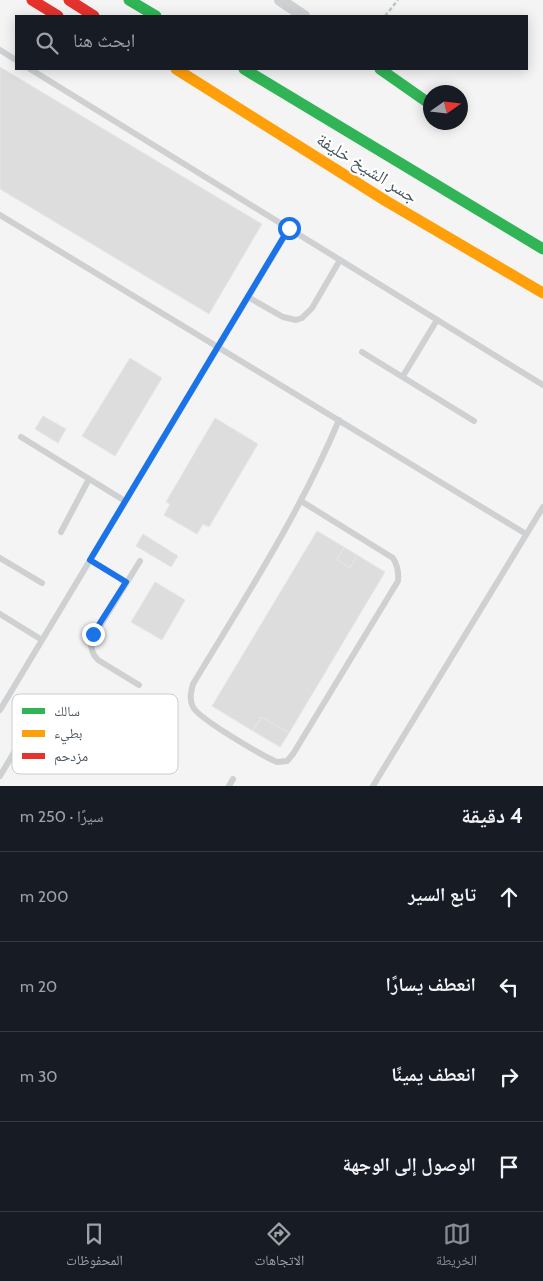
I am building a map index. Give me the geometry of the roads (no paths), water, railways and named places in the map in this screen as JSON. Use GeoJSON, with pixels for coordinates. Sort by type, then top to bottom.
{"type":"FeatureCollection","features":[{"type":"Feature","properties":{"kind":"main road"},"geometry":{"type":"LineString","coordinates":[[32,0],[56,15]]}},
{"type":"Feature","properties":{"kind":"main road"},"geometry":{"type":"LineString","coordinates":[[69,0],[92,15]]}},
{"type":"Feature","properties":{"kind":"main road"},"geometry":{"type":"LineString","coordinates":[[129,0],[154,15]]}},
{"type":"Feature","properties":{"kind":"main road","name":"جسر الشيخ خليفة"},"geometry":{"type":"LineString","coordinates":[[178,70],[386,201],[543,293]]}},
{"type":"Feature","properties":{"kind":"main road","name":"جسر الشيخ خليفة"},"geometry":{"type":"LineString","coordinates":[[246,70],[543,249]]}},
{"type":"Feature","properties":{"kind":"main road"},"geometry":{"type":"LineString","coordinates":[[381,70],[423,99]]}},
{"type":"Feature","properties":{"kind":"street"},"geometry":{"type":"LineString","coordinates":[[280,0],[302,15]]}},
{"type":"Feature","properties":{"kind":"lane"},"geometry":{"type":"LineString","coordinates":[[0,50],[15,59]]}},
{"type":"Feature","properties":{"kind":"lane"},"geometry":{"type":"LineString","coordinates":[[32,70],[543,385]]}},
{"type":"Feature","properties":{"kind":"lane"},"geometry":{"type":"LineString","coordinates":[[0,216],[526,534]]}},
{"type":"Feature","properties":{"kind":"lane"},"geometry":{"type":"LineString","coordinates":[[0,710],[289,228]]}},
{"type":"Feature","properties":{"kind":"lane"},"geometry":{"type":"LineString","coordinates":[[248,296],[283,317],[296,320],[302,318],[312,308],[340,260]]}},
{"type":"Feature","properties":{"kind":"lane"},"geometry":{"type":"LineString","coordinates":[[403,376],[437,320]]}},
{"type":"Feature","properties":{"kind":"lane"},"geometry":{"type":"LineString","coordinates":[[362,352],[474,421]]}},
{"type":"Feature","properties":{"kind":"lane"},"geometry":{"type":"LineString","coordinates":[[302,501],[393,558],[399,573],[398,581],[294,754],[287,760],[278,762],[203,718],[193,707],[191,692],[193,684],[302,501],[339,420]]}},
{"type":"Feature","properties":{"kind":"lane"},"geometry":{"type":"LineString","coordinates":[[20,437],[125,501]]}},
{"type":"Feature","properties":{"kind":"lane"},"geometry":{"type":"LineString","coordinates":[[61,532],[89,479]]}},
{"type":"Feature","properties":{"kind":"lane"},"geometry":{"type":"LineString","coordinates":[[373,786],[543,507]]}},
{"type":"Feature","properties":{"kind":"lane"},"geometry":{"type":"LineString","coordinates":[[0,558],[42,583]]}},
{"type":"Feature","properties":{"kind":"lane"},"geometry":{"type":"LineString","coordinates":[[90,560],[126,582]]}},
{"type":"Feature","properties":{"kind":"lane"},"geometry":{"type":"LineString","coordinates":[[139,685],[98,660],[90,648],[90,641],[140,561]]}},
{"type":"Feature","properties":{"kind":"lane"},"geometry":{"type":"LineString","coordinates":[[0,614],[42,640]]}},
{"type":"Feature","properties":{"kind":"lane"},"geometry":{"type":"LineString","coordinates":[[0,776],[12,756]]}},
{"type":"Feature","properties":{"kind":"lane"},"geometry":{"type":"LineString","coordinates":[[229,786],[233,779]]}}]}
